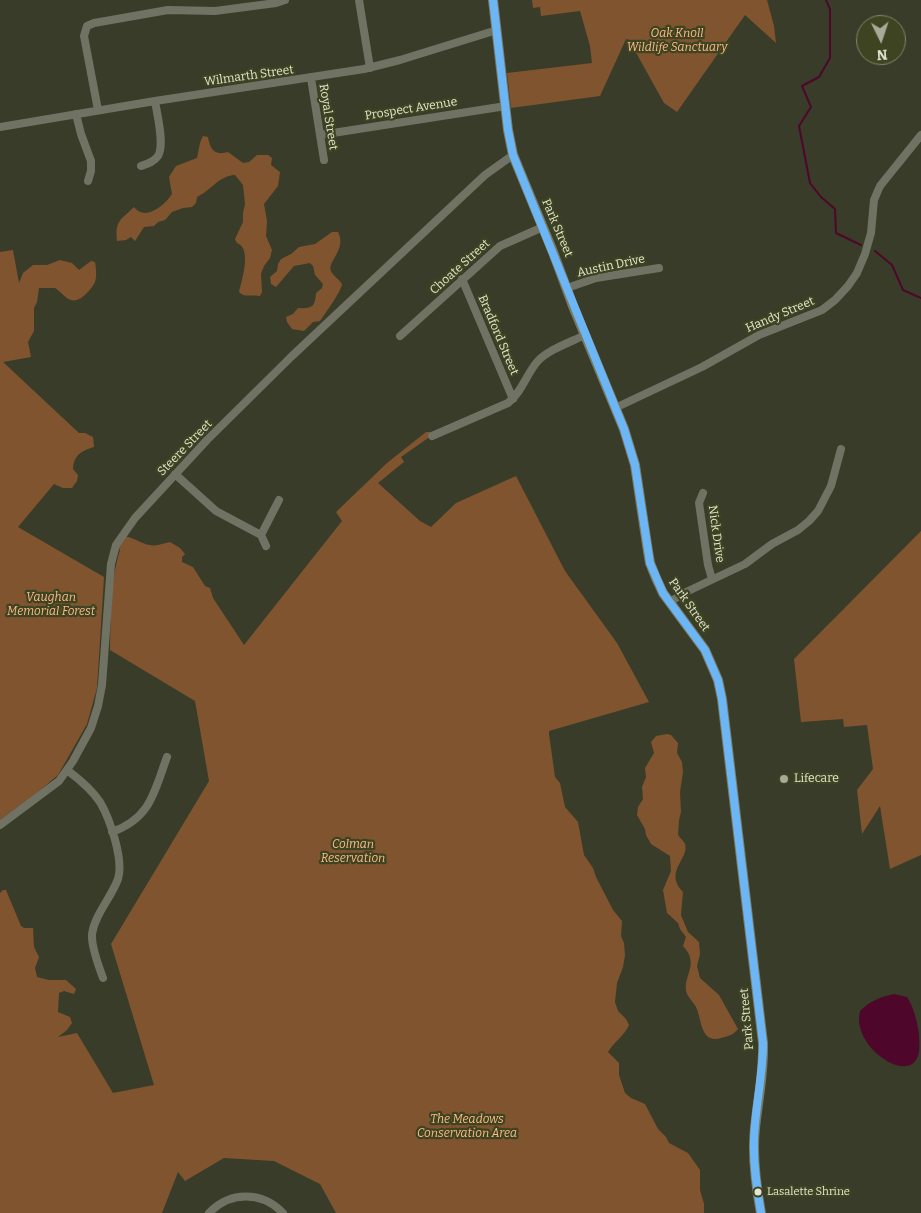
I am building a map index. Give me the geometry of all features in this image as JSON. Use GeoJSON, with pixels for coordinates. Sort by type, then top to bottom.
{"type":"FeatureCollection","features":[{"type":"Feature","properties":{"kind":"main road","name":"Park Street"},"geometry":{"type":"LineString","coordinates":[[493,0],[513,155],[624,429],[635,466],[650,563],[656,578],[670,602],[705,650],[718,680],[722,699],[763,1043],[762,1078],[754,1147],[761,1213]]}},
{"type":"Feature","properties":{"kind":"street"},"geometry":{"type":"LineString","coordinates":[[98,110],[84,36],[87,26],[94,23],[168,10],[215,11],[276,3],[285,0]]}},
{"type":"Feature","properties":{"kind":"street"},"geometry":{"type":"LineString","coordinates":[[359,0],[370,68]]}},
{"type":"Feature","properties":{"kind":"street","name":"Wilmarth Street"},"geometry":{"type":"LineString","coordinates":[[0,127],[370,68],[497,30]]}},
{"type":"Feature","properties":{"kind":"street","name":"Royal Street"},"geometry":{"type":"LineString","coordinates":[[311,78],[324,160]]}},
{"type":"Feature","properties":{"kind":"street"},"geometry":{"type":"LineString","coordinates":[[141,166],[153,161],[160,151],[161,142],[155,101]]}},
{"type":"Feature","properties":{"kind":"street","name":"Prospect Avenue"},"geometry":{"type":"LineString","coordinates":[[320,135],[506,106]]}},
{"type":"Feature","properties":{"kind":"street"},"geometry":{"type":"LineString","coordinates":[[76,114],[91,161],[88,181]]}},
{"type":"Feature","properties":{"kind":"street","name":"Handy Street"},"geometry":{"type":"LineString","coordinates":[[615,408],[702,367],[759,335],[822,310],[835,300],[848,286],[866,254],[871,233],[874,200],[880,186],[921,135]]}},
{"type":"Feature","properties":{"kind":"street","name":"Steere Street"},"geometry":{"type":"LineString","coordinates":[[0,825],[59,781],[90,728],[98,706],[102,685],[108,582],[116,545],[134,518],[247,398],[486,175],[513,155]]}},
{"type":"Feature","properties":{"kind":"street","name":"Choate Street"},"geometry":{"type":"LineString","coordinates":[[400,336],[500,246],[543,227]]}},
{"type":"Feature","properties":{"kind":"street","name":"Austin Drive"},"geometry":{"type":"LineString","coordinates":[[567,288],[596,278],[659,268]]}},
{"type":"Feature","properties":{"kind":"street","name":"Bradford Street"},"geometry":{"type":"LineString","coordinates":[[462,280],[513,399]]}},
{"type":"Feature","properties":{"kind":"street"},"geometry":{"type":"LineString","coordinates":[[432,436],[502,406],[513,399],[541,358],[585,336]]}},
{"type":"Feature","properties":{"kind":"street"},"geometry":{"type":"LineString","coordinates":[[670,602],[712,579],[745,564],[772,544],[798,530],[816,513],[825,500],[831,486],[841,449]]}},
{"type":"Feature","properties":{"kind":"street"},"geometry":{"type":"LineString","coordinates":[[175,474],[216,511],[261,535],[266,546]]}},
{"type":"Feature","properties":{"kind":"street","name":"Nick Drive"},"geometry":{"type":"LineString","coordinates":[[703,493],[699,503],[708,566],[712,579]]}},
{"type":"Feature","properties":{"kind":"street"},"geometry":{"type":"LineString","coordinates":[[261,535],[279,500]]}},
{"type":"Feature","properties":{"kind":"street"},"geometry":{"type":"LineString","coordinates":[[112,832],[137,820],[145,811],[167,757]]}},
{"type":"Feature","properties":{"kind":"street"},"geometry":{"type":"LineString","coordinates":[[67,770],[99,801],[106,814],[120,864],[119,876],[112,893],[99,913],[92,935],[96,958],[103,978]]}},
{"type":"Feature","properties":{"kind":"street"},"geometry":{"type":"LineString","coordinates":[[209,1213],[222,1202],[244,1196],[265,1200],[283,1213]]}},
{"type":"Feature","properties":{"kind":"green space","name":"Oak Knoll Wildlife Sanctuary"},"geometry":{"type":"Polygon","coordinates":[[[532,0],[767,0],[774,26],[776,43],[745,15],[677,112],[664,103],[629,40],[626,39],[600,96],[511,108],[507,73],[592,63],[590,46],[580,11],[541,16],[540,7],[533,8],[532,0]]]}},
{"type":"Feature","properties":{"kind":"green space"},"geometry":{"type":"Polygon","coordinates":[[[203,136],[208,137],[210,145],[216,152],[228,152],[243,163],[249,162],[257,155],[268,155],[272,158],[271,165],[280,172],[278,186],[264,204],[267,221],[266,236],[272,250],[270,258],[261,274],[262,292],[260,296],[246,295],[239,292],[244,273],[245,258],[242,246],[235,239],[243,222],[245,204],[243,185],[235,175],[224,178],[197,197],[196,203],[192,207],[172,212],[165,220],[158,222],[154,226],[144,227],[135,241],[131,237],[126,240],[117,241],[117,229],[120,221],[134,207],[144,213],[149,212],[160,207],[169,198],[172,194],[169,177],[176,166],[197,158],[203,136]]]}},
{"type":"Feature","properties":{"kind":"green space"},"geometry":{"type":"Polygon","coordinates":[[[332,232],[338,232],[340,244],[332,263],[331,271],[342,284],[341,288],[320,321],[313,322],[304,331],[292,329],[286,317],[293,314],[298,308],[312,306],[316,293],[322,288],[323,284],[315,275],[313,266],[310,263],[294,266],[276,287],[271,284],[270,277],[277,271],[281,259],[299,247],[315,244],[332,232]]]}},
{"type":"Feature","properties":{"kind":"green space","name":"Vaughan Memorial Forest"},"geometry":{"type":"Polygon","coordinates":[[[13,250],[19,283],[23,273],[33,265],[47,265],[60,260],[72,263],[79,270],[91,261],[95,262],[95,282],[88,292],[78,299],[69,299],[55,288],[39,288],[34,308],[34,331],[28,342],[31,357],[3,362],[79,433],[85,433],[93,437],[94,447],[82,452],[75,460],[73,469],[78,475],[77,481],[72,488],[63,488],[54,484],[18,527],[104,577],[97,688],[87,724],[58,775],[0,820],[0,252],[13,250]]]}},
{"type":"Feature","properties":{"kind":"green space"},"geometry":{"type":"Polygon","coordinates":[[[426,432],[430,432],[431,436],[401,457],[404,462],[378,483],[420,521],[431,527],[456,503],[516,476],[565,571],[617,643],[649,702],[549,731],[549,734],[555,777],[560,783],[565,807],[578,822],[584,855],[593,868],[613,910],[622,921],[621,936],[625,955],[617,983],[615,1002],[618,1011],[629,1025],[608,1052],[619,1063],[619,1075],[625,1093],[645,1104],[658,1129],[669,1143],[688,1153],[700,1170],[700,1190],[704,1204],[704,1213],[336,1213],[320,1184],[274,1161],[224,1158],[185,1181],[178,1172],[162,1213],[0,1213],[0,893],[6,890],[21,926],[33,928],[34,947],[39,957],[35,968],[37,977],[49,980],[66,980],[76,989],[74,994],[64,991],[59,993],[58,1012],[70,1017],[72,1023],[58,1037],[77,1033],[113,1093],[154,1085],[111,944],[209,781],[195,701],[110,650],[114,574],[120,550],[118,546],[122,537],[129,537],[153,545],[170,542],[180,548],[185,554],[182,557],[182,562],[193,567],[205,586],[210,588],[213,598],[244,645],[342,521],[336,512],[387,463],[426,432]]]}},
{"type":"Feature","properties":{"kind":"green space"},"geometry":{"type":"Polygon","coordinates":[[[921,531],[921,855],[890,869],[880,806],[862,834],[857,790],[873,769],[867,725],[844,727],[843,719],[801,722],[794,659],[921,531]]]}},
{"type":"Feature","properties":{"kind":"green space"},"geometry":{"type":"Polygon","coordinates":[[[671,735],[678,743],[677,753],[682,762],[683,772],[678,835],[686,849],[676,872],[678,885],[683,892],[681,915],[688,932],[699,942],[700,954],[697,966],[700,978],[719,995],[738,1029],[731,1035],[721,1038],[714,1039],[705,1034],[696,1007],[687,994],[686,982],[691,965],[688,953],[683,946],[686,937],[678,923],[667,913],[663,890],[671,871],[670,856],[651,844],[637,815],[638,807],[643,799],[642,787],[646,777],[645,768],[654,753],[651,742],[656,736],[671,735]]]}},
{"type":"Feature","properties":{"kind":"shaded area"},"geometry":{"type":"Polygon","coordinates":[[[894,994],[907,997],[917,1024],[919,1054],[916,1060],[909,1065],[900,1066],[890,1063],[880,1056],[870,1047],[863,1036],[859,1024],[860,1011],[876,1000],[894,994]]]}},
{"type":"Feature","properties":{"kind":"waterway"},"geometry":{"type":"LineString","coordinates":[[826,0],[830,9],[830,58],[819,77],[802,86],[811,107],[799,126],[810,183],[821,197],[835,209],[836,233],[861,245]]}},
{"type":"Feature","properties":{"kind":"waterway"},"geometry":{"type":"LineString","coordinates":[[875,251],[892,265],[903,290],[921,298]]}},
{"type":"Feature","properties":{"kind":"transit line"},"geometry":{"type":"LineString","coordinates":[[493,0],[508,130],[513,155],[624,429],[635,465],[650,563],[663,593],[705,650],[718,680],[722,699],[763,1043],[754,1149],[761,1213]]}},
{"type":"Feature","properties":{"kind":"place","name":"Lifecare"},"geometry":{"type":"Point","coordinates":[784,779]}},
{"type":"Feature","properties":{"kind":"place","name":"Lasalette Shrine"},"geometry":{"type":"Point","coordinates":[758,1192]}},
{"type":"Feature","properties":{"kind":"park label","name":"Colman Reservation"},"geometry":{"type":"Point","coordinates":[353,852]}},
{"type":"Feature","properties":{"kind":"park label","name":"The Meadows Conservation Area"},"geometry":{"type":"Point","coordinates":[467,1127]}}]}
